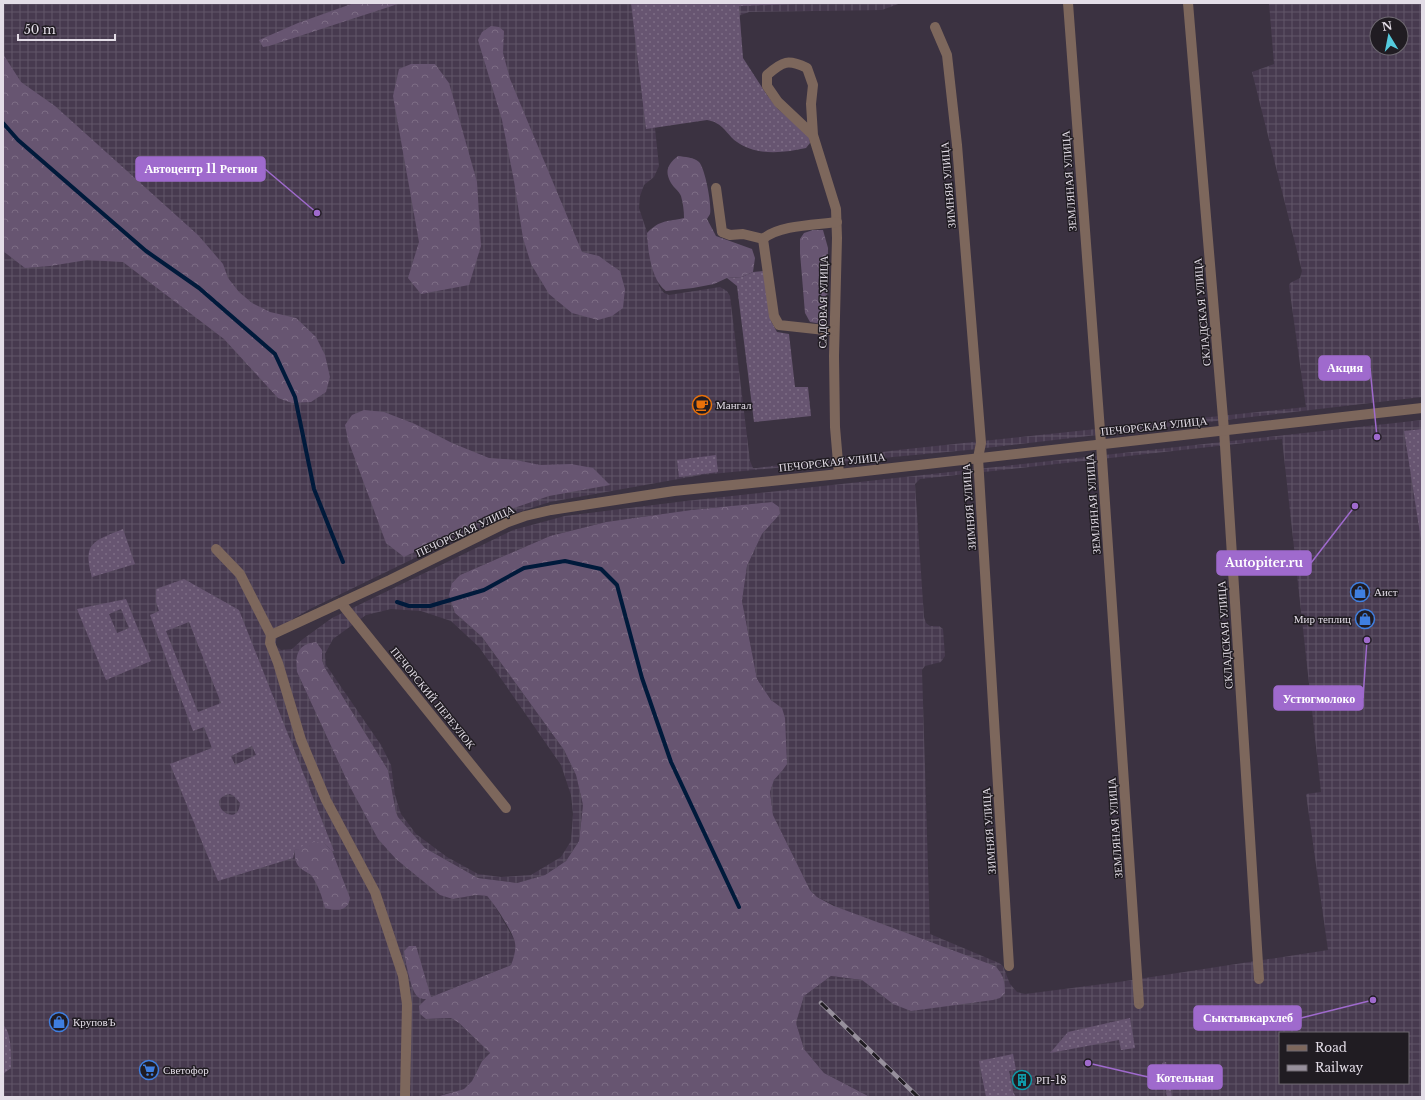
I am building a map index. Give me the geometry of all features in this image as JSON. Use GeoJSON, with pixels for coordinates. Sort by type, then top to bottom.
{"type":"FeatureCollection","features":[{"type":"Feature","properties":{"kind":"street","name":"ЗЕМЛЯНАЯ УЛИЦА"},"geometry":{"type":"LineString","coordinates":[[1068,3],[1139,1004]]}},
{"type":"Feature","properties":{"kind":"street","name":"СКЛАДСКАЯ УЛИЦА"},"geometry":{"type":"LineString","coordinates":[[1188,3],[1224,430],[1259,980]]}},
{"type":"Feature","properties":{"kind":"street","name":"ЗИМНЯЯ УЛИЦА"},"geometry":{"type":"LineString","coordinates":[[935,27],[948,55],[957,145],[981,443],[978,458],[1009,966]]}},
{"type":"Feature","properties":{"kind":"street","name":"САДОВАЯ УЛИЦА"},"geometry":{"type":"LineString","coordinates":[[813,135],[778,102],[767,86],[767,75],[776,67],[785,63],[794,62],[808,68],[813,85],[811,104],[813,135],[836,209],[837,222],[834,331],[836,427],[839,474]]}},
{"type":"Feature","properties":{"kind":"street"},"geometry":{"type":"LineString","coordinates":[[716,188],[722,232],[730,235],[743,234],[763,239]]}},
{"type":"Feature","properties":{"kind":"street"},"geometry":{"type":"LineString","coordinates":[[763,239],[768,235],[780,231],[837,222]]}},
{"type":"Feature","properties":{"kind":"street"},"geometry":{"type":"LineString","coordinates":[[763,239],[774,316],[779,325],[834,331]]}},
{"type":"Feature","properties":{"kind":"street","name":"ПЕЧОРСКАЯ УЛИЦА"},"geometry":{"type":"LineString","coordinates":[[271,639],[508,522],[525,516],[584,504],[674,491],[839,474],[1422,408]]}},
{"type":"Feature","properties":{"kind":"street"},"geometry":{"type":"LineString","coordinates":[[216,548],[240,574],[271,639],[301,740],[326,800],[375,892],[403,976],[407,1004],[405,1097]]}},
{"type":"Feature","properties":{"kind":"street","name":"ПЕЧОРСКИЙ ПЕРЕУЛОК"},"geometry":{"type":"LineString","coordinates":[[342,603],[506,808]]}},
{"type":"Feature","properties":{"kind":"shaded area"},"geometry":{"type":"Polygon","coordinates":[[[3,3],[901,3],[882,10],[749,12],[725,21],[654,119],[659,166],[654,177],[644,185],[640,196],[639,208],[652,247],[659,286],[664,293],[669,295],[720,287],[727,291],[730,296],[750,461],[753,468],[757,468],[898,450],[1306,407],[1289,286],[1290,283],[1300,278],[1302,271],[1252,72],[1274,64],[1269,3],[1422,3],[1422,397],[968,450],[701,475],[550,502],[506,516],[310,609],[293,619],[277,635],[276,646],[281,650],[292,649],[332,618],[513,530],[565,516],[686,501],[1422,420],[1422,1097],[870,1097],[824,1073],[804,1049],[796,1023],[804,996],[831,976],[862,980],[893,1004],[834,905],[817,897],[810,890],[773,815],[770,792],[774,780],[782,771],[782,708],[771,700],[757,679],[742,601],[747,566],[762,534],[780,514],[772,502],[691,510],[606,522],[550,536],[460,575],[452,583],[455,613],[482,637],[564,750],[576,775],[583,805],[579,841],[566,861],[545,875],[517,883],[478,878],[425,848],[398,817],[388,770],[325,668],[322,660],[322,650],[296,661],[297,672],[348,783],[453,899],[476,895],[487,896],[493,903],[515,941],[515,954],[511,965],[426,999],[426,1019],[451,1018],[459,1023],[490,1053],[482,1061],[472,1081],[464,1089],[438,1096],[504,1097],[3,1097],[3,3]],[[1282,439],[920,479],[915,484],[924,617],[926,623],[930,626],[939,626],[943,629],[945,656],[941,662],[925,666],[922,670],[930,934],[999,963],[1003,966],[1010,984],[1017,992],[1025,994],[1119,982],[1328,950],[1306,794],[1321,792],[1282,439]],[[391,609],[366,615],[333,639],[325,654],[326,665],[381,745],[391,765],[395,795],[401,814],[416,834],[447,857],[478,874],[501,877],[531,875],[561,857],[571,841],[573,814],[571,795],[561,765],[479,647],[451,621],[421,611],[391,609]]]}},
{"type":"Feature","properties":{"kind":"green space"},"geometry":{"type":"Polygon","coordinates":[[[354,3],[401,3],[269,46],[263,47],[259,40],[298,23],[354,3]]]}},
{"type":"Feature","properties":{"kind":"green space"},"geometry":{"type":"Polygon","coordinates":[[[631,3],[820,3],[739,6],[743,58],[778,109],[809,136],[810,143],[806,148],[780,152],[753,150],[734,140],[719,125],[707,120],[646,129],[631,3]]]}},
{"type":"Feature","properties":{"kind":"green space"},"geometry":{"type":"Polygon","coordinates":[[[491,26],[499,27],[504,31],[503,53],[510,79],[582,252],[599,256],[620,271],[625,289],[623,308],[612,316],[598,320],[572,313],[549,294],[531,264],[523,238],[502,120],[478,40],[482,32],[491,26]]]}},
{"type":"Feature","properties":{"kind":"green space"},"geometry":{"type":"Polygon","coordinates":[[[3,54],[21,82],[55,106],[198,235],[223,264],[228,278],[239,292],[252,303],[270,312],[296,318],[316,337],[325,355],[330,377],[326,392],[311,402],[292,403],[278,398],[224,339],[123,262],[87,260],[50,266],[25,268],[3,251],[3,54]]]}},
{"type":"Feature","properties":{"kind":"green space"},"geometry":{"type":"Polygon","coordinates":[[[411,64],[435,64],[449,83],[477,182],[481,246],[469,285],[421,294],[408,278],[419,242],[393,96],[399,69],[411,64]]]}},
{"type":"Feature","properties":{"kind":"green space"},"geometry":{"type":"Polygon","coordinates":[[[678,156],[692,158],[699,162],[704,171],[709,195],[710,214],[707,219],[716,236],[752,249],[755,258],[753,272],[742,277],[727,278],[714,284],[666,291],[657,280],[649,256],[647,233],[660,223],[684,218],[681,196],[671,183],[668,175],[668,168],[678,156]]]}},
{"type":"Feature","properties":{"kind":"green space"},"geometry":{"type":"Polygon","coordinates":[[[813,230],[823,230],[828,248],[827,312],[822,324],[810,322],[805,313],[800,239],[804,233],[813,230]]]}},
{"type":"Feature","properties":{"kind":"green space"},"geometry":{"type":"Polygon","coordinates":[[[764,271],[771,321],[777,332],[789,334],[795,387],[808,387],[811,416],[754,422],[737,286],[727,278],[742,277],[753,272],[764,271]]]}},
{"type":"Feature","properties":{"kind":"green space"},"geometry":{"type":"Polygon","coordinates":[[[364,410],[384,412],[415,424],[452,443],[489,458],[516,460],[540,465],[571,464],[593,468],[610,485],[549,496],[479,520],[404,557],[386,543],[348,440],[345,425],[352,415],[364,410]]]}},
{"type":"Feature","properties":{"kind":"green space"},"geometry":{"type":"Polygon","coordinates":[[[1422,429],[1422,546],[1404,431],[1422,429]]]}},
{"type":"Feature","properties":{"kind":"green space"},"geometry":{"type":"Polygon","coordinates":[[[716,455],[718,472],[679,477],[677,460],[716,455]]]}},
{"type":"Feature","properties":{"kind":"green space"},"geometry":{"type":"Polygon","coordinates":[[[772,502],[779,507],[780,514],[762,534],[747,566],[742,601],[757,679],[771,700],[782,708],[785,718],[787,764],[774,780],[770,792],[773,815],[810,890],[817,897],[834,906],[995,966],[1003,978],[1005,993],[1000,998],[993,1000],[911,1011],[893,1004],[862,980],[831,976],[804,996],[796,1023],[804,1049],[824,1073],[870,1097],[436,1097],[464,1089],[472,1081],[482,1061],[490,1053],[459,1023],[451,1018],[426,1019],[420,1014],[419,1006],[426,999],[419,998],[415,993],[409,975],[404,951],[409,946],[416,946],[431,997],[511,965],[515,951],[514,939],[503,919],[487,896],[476,895],[453,899],[440,895],[396,859],[378,839],[348,783],[297,672],[296,661],[301,648],[310,643],[316,642],[322,650],[322,660],[325,668],[388,770],[398,817],[425,848],[478,878],[517,883],[545,875],[566,861],[579,841],[583,805],[576,775],[564,750],[482,637],[455,613],[449,595],[452,583],[460,575],[550,536],[606,522],[691,510],[772,502]]]}},
{"type":"Feature","properties":{"kind":"green space"},"geometry":{"type":"Polygon","coordinates":[[[123,529],[135,564],[92,577],[89,565],[89,556],[93,544],[98,540],[123,529]]]}},
{"type":"Feature","properties":{"kind":"green space"},"geometry":{"type":"Polygon","coordinates":[[[184,579],[239,610],[334,851],[332,851],[324,843],[295,850],[293,858],[218,881],[170,764],[212,748],[204,727],[193,731],[150,615],[159,611],[156,602],[156,589],[184,579]],[[189,622],[166,631],[198,712],[221,703],[189,622]],[[252,746],[231,756],[235,765],[256,755],[252,746]],[[230,794],[222,797],[219,802],[220,807],[228,814],[234,815],[238,811],[240,803],[230,794]]]}},
{"type":"Feature","properties":{"kind":"green space"},"geometry":{"type":"Polygon","coordinates":[[[126,599],[151,661],[106,680],[77,609],[126,599]],[[121,609],[109,614],[117,633],[129,628],[121,609]]]}},
{"type":"Feature","properties":{"kind":"green space"},"geometry":{"type":"Polygon","coordinates":[[[314,842],[324,843],[332,851],[350,898],[349,903],[344,908],[333,910],[325,908],[320,891],[311,875],[297,864],[295,859],[295,850],[314,842]]]}},
{"type":"Feature","properties":{"kind":"green space"},"geometry":{"type":"Polygon","coordinates":[[[1130,1018],[1135,1048],[1121,1050],[1119,1040],[1050,1053],[1068,1032],[1130,1018]]]}},
{"type":"Feature","properties":{"kind":"green space"},"geometry":{"type":"Polygon","coordinates":[[[3,1025],[8,1033],[11,1051],[11,1068],[3,1074],[3,1025]]]}},
{"type":"Feature","properties":{"kind":"green space"},"geometry":{"type":"Polygon","coordinates":[[[1013,1054],[1016,1070],[1009,1071],[1013,1092],[1016,1097],[986,1097],[979,1061],[1013,1054]]]}},
{"type":"Feature","properties":{"kind":"green space"},"geometry":{"type":"Polygon","coordinates":[[[1166,1062],[1172,1097],[1167,1097],[1162,1063],[1166,1062]]]}},
{"type":"Feature","properties":{"kind":"waterway"},"geometry":{"type":"LineString","coordinates":[[3,123],[18,140],[146,251],[199,288],[275,354],[295,397],[314,489],[343,562]]}},
{"type":"Feature","properties":{"kind":"waterway"},"geometry":{"type":"LineString","coordinates":[[397,602],[409,606],[430,606],[484,590],[524,568],[565,561],[601,569],[617,585],[642,678],[671,762],[739,907]]}},
{"type":"Feature","properties":{"kind":"railway"},"geometry":{"type":"LineString","coordinates":[[821,1003],[918,1097]]}},
{"type":"Feature","properties":{"kind":"place","name":"Автоцентр 11 Регион"},"geometry":{"type":"Point","coordinates":[317,213]}},
{"type":"Feature","properties":{"kind":"place","name":"Мангал"},"geometry":{"type":"Point","coordinates":[702,405]}},
{"type":"Feature","properties":{"kind":"place","name":"Акция"},"geometry":{"type":"Point","coordinates":[1377,437]}},
{"type":"Feature","properties":{"kind":"place","name":"Autopiter.ru"},"geometry":{"type":"Point","coordinates":[1355,506]}},
{"type":"Feature","properties":{"kind":"place","name":"Аист"},"geometry":{"type":"Point","coordinates":[1360,592]}},
{"type":"Feature","properties":{"kind":"place","name":"Мир теплиц"},"geometry":{"type":"Point","coordinates":[1365,619]}},
{"type":"Feature","properties":{"kind":"place","name":"Устюгмолоко"},"geometry":{"type":"Point","coordinates":[1367,640]}},
{"type":"Feature","properties":{"kind":"place","name":"Сыктывкархлеб"},"geometry":{"type":"Point","coordinates":[1373,1000]}},
{"type":"Feature","properties":{"kind":"place","name":"КруповЪ"},"geometry":{"type":"Point","coordinates":[59,1022]}},
{"type":"Feature","properties":{"kind":"place","name":"Котельная"},"geometry":{"type":"Point","coordinates":[1088,1063]}},
{"type":"Feature","properties":{"kind":"place","name":"Светофор"},"geometry":{"type":"Point","coordinates":[149,1070]}},
{"type":"Feature","properties":{"kind":"place","name":"РП-18"},"geometry":{"type":"Point","coordinates":[1022,1080]}}]}
